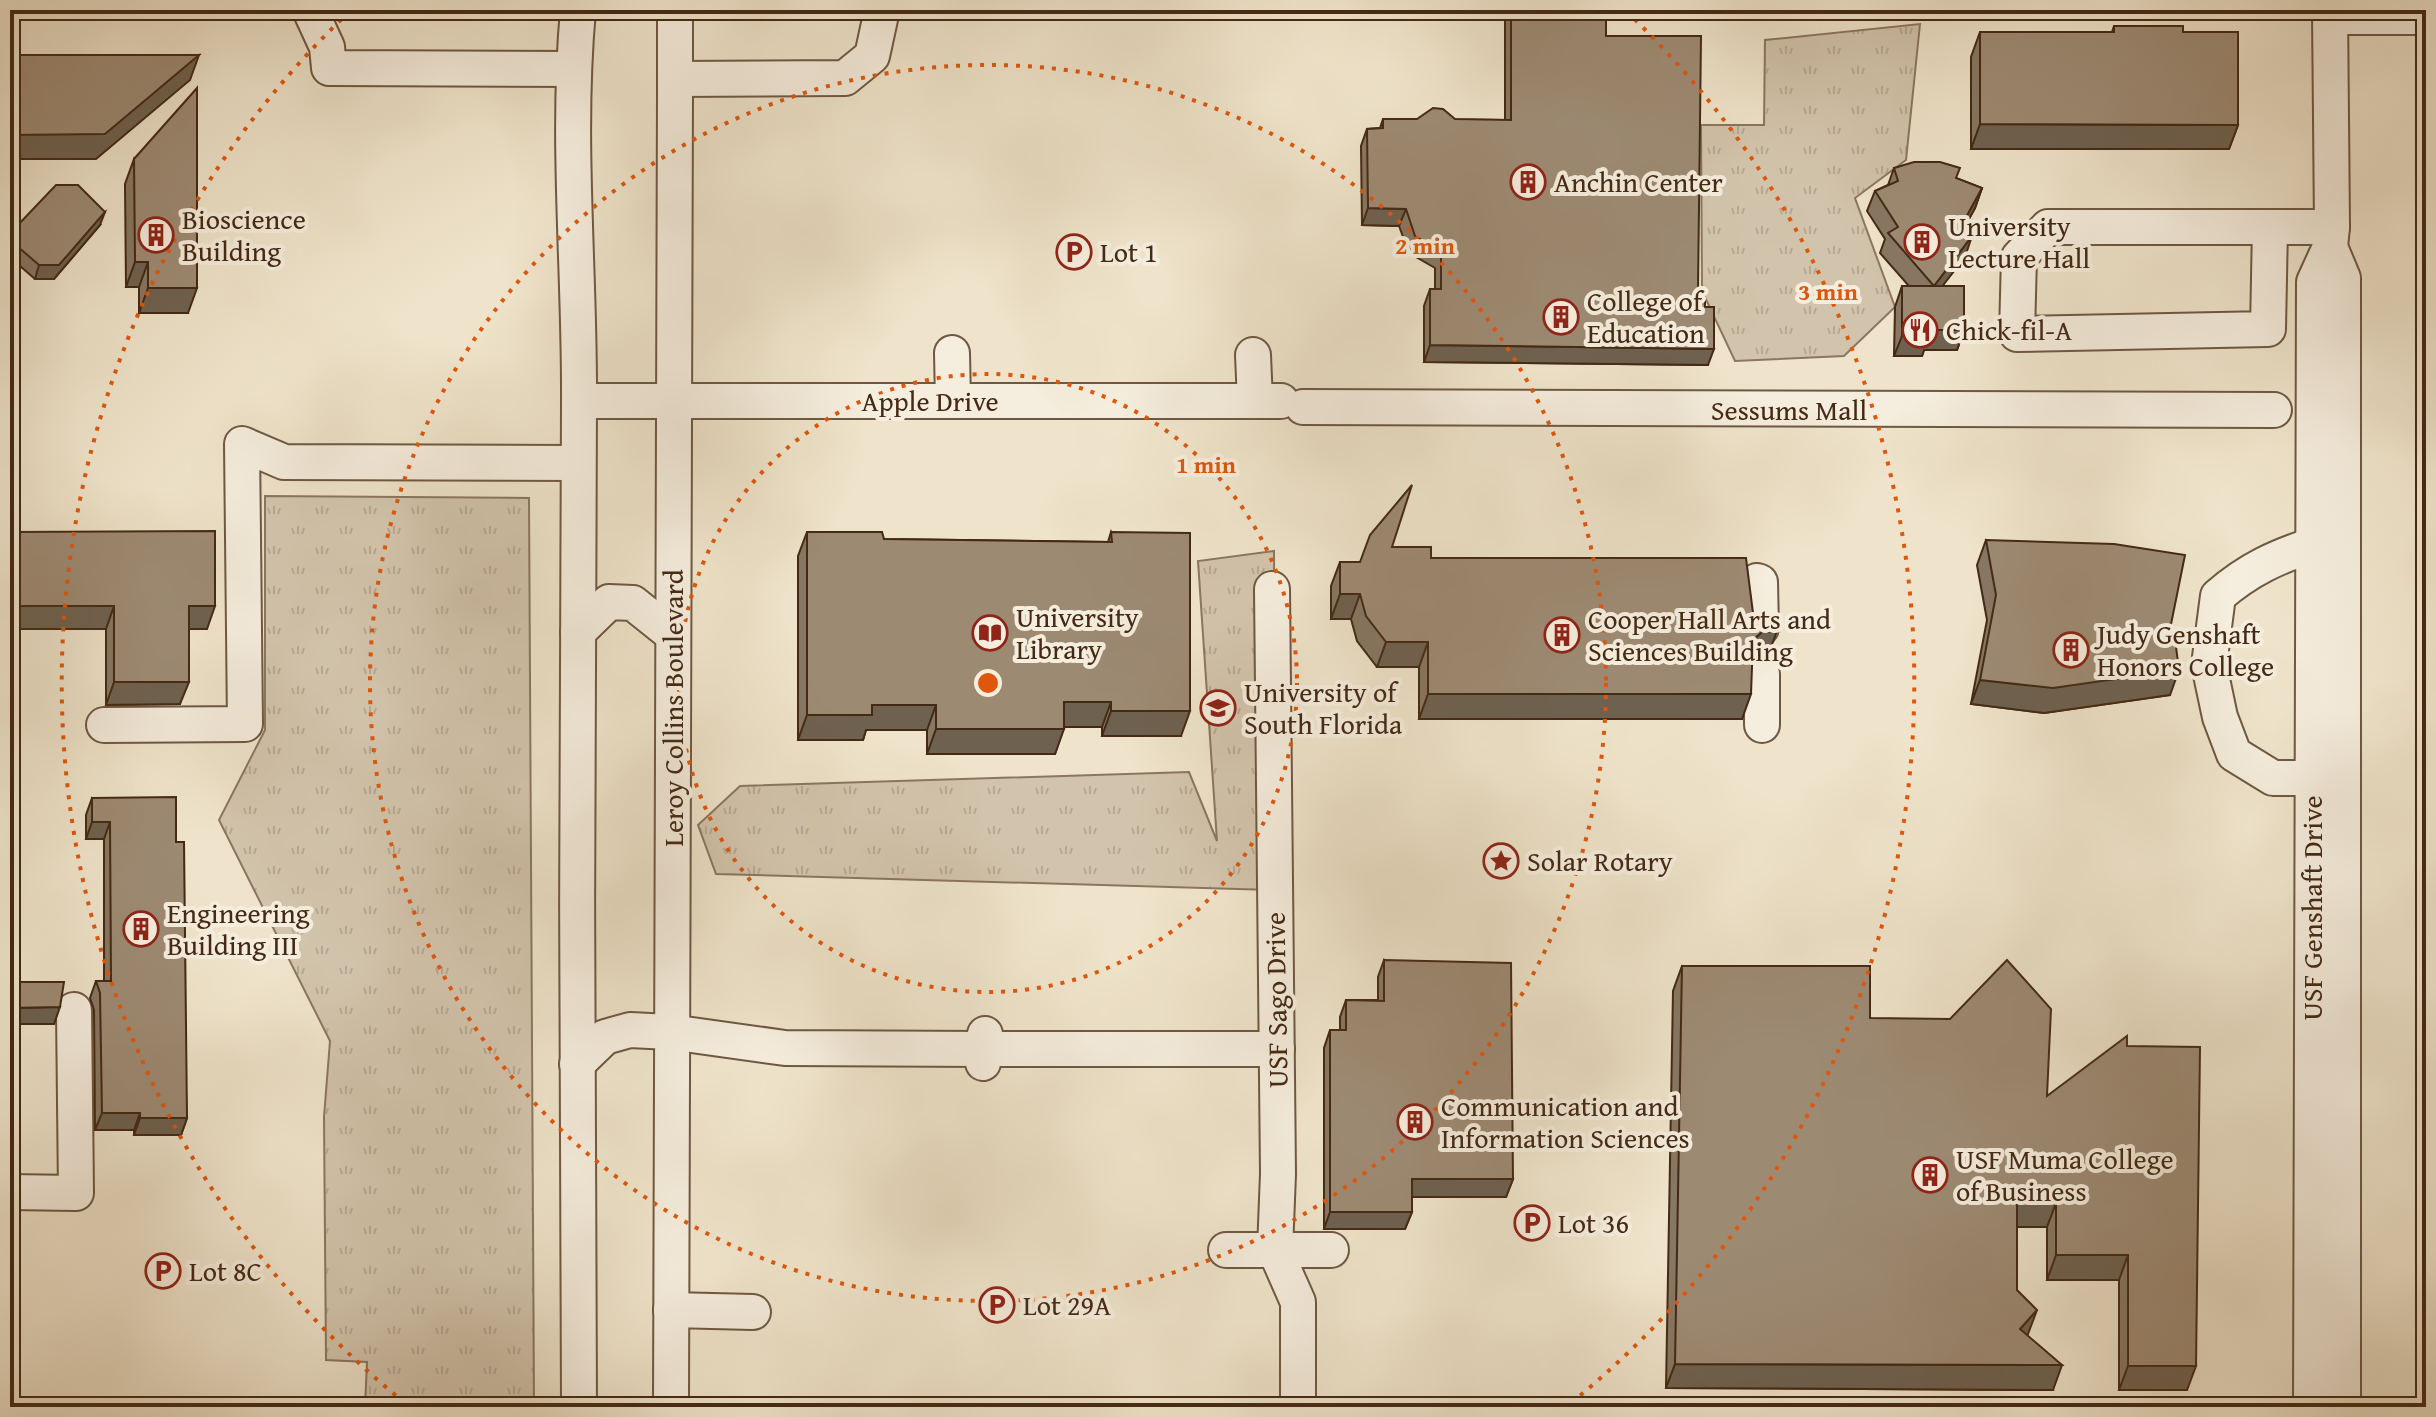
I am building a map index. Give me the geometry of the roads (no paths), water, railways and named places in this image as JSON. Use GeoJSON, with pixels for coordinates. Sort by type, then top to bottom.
{"type":"FeatureCollection","features":[{"type":"Feature","properties":{"kind":"street"},"geometry":{"type":"LineString","coordinates":[[310,10],[327,47],[329,68],[574,69]]}},
{"type":"Feature","properties":{"kind":"street"},"geometry":{"type":"LineString","coordinates":[[578,10],[574,69],[579,401],[579,1407]]}},
{"type":"Feature","properties":{"kind":"street","name":"Leroy Collins Boulevard"},"geometry":{"type":"LineString","coordinates":[[671,1407],[675,79],[672,10]]}},
{"type":"Feature","properties":{"kind":"street"},"geometry":{"type":"LineString","coordinates":[[675,79],[845,78],[872,56],[882,10]]}},
{"type":"Feature","properties":{"kind":"street"},"geometry":{"type":"LineString","coordinates":[[2329,410],[2314,282],[2331,237],[2330,13],[2426,17]]}},
{"type":"Feature","properties":{"kind":"street"},"geometry":{"type":"LineString","coordinates":[[2270,227],[2268,329],[2017,334],[2019,257],[2048,227],[2270,227],[2331,237]]}},
{"type":"Feature","properties":{"kind":"street"},"geometry":{"type":"LineString","coordinates":[[952,353],[953,401]]}},
{"type":"Feature","properties":{"kind":"street"},"geometry":{"type":"LineString","coordinates":[[1253,355],[1280,403]]}},
{"type":"Feature","properties":{"kind":"street","name":"Apple Drive"},"geometry":{"type":"LineString","coordinates":[[579,401],[1280,403]]}},
{"type":"Feature","properties":{"kind":"street","name":"Sessums Mall"},"geometry":{"type":"LineString","coordinates":[[1280,403],[2274,410]]}},
{"type":"Feature","properties":{"kind":"street","name":"USF Genshaft Drive"},"geometry":{"type":"LineString","coordinates":[[2311,1407],[2312,778],[2316,544],[2329,410]]}},
{"type":"Feature","properties":{"kind":"street","name":"USF Genshaft Drive"},"geometry":{"type":"LineString","coordinates":[[2329,410],[2343,1407]]}},
{"type":"Feature","properties":{"kind":"street"},"geometry":{"type":"LineString","coordinates":[[104,725],[245,724],[242,444],[284,462],[578,463]]}},
{"type":"Feature","properties":{"kind":"street"},"geometry":{"type":"LineString","coordinates":[[2312,778],[2273,778],[2234,754],[2220,717],[2209,665],[2218,596],[2244,573],[2274,558],[2316,544]]}},
{"type":"Feature","properties":{"kind":"street"},"geometry":{"type":"LineString","coordinates":[[1757,581],[1760,582],[1761,628]]}},
{"type":"Feature","properties":{"kind":"street","name":"USF Sago Drive"},"geometry":{"type":"LineString","coordinates":[[1272,589],[1278,1206],[1275,1250],[1298,1302],[1298,1407]]}},
{"type":"Feature","properties":{"kind":"street"},"geometry":{"type":"LineString","coordinates":[[578,632],[609,602],[633,603],[673,635]]}},
{"type":"Feature","properties":{"kind":"street"},"geometry":{"type":"LineString","coordinates":[[1762,674],[1762,725]]}},
{"type":"Feature","properties":{"kind":"street"},"geometry":{"type":"LineString","coordinates":[[10,1192],[76,1193],[74,1010]]}},
{"type":"Feature","properties":{"kind":"street"},"geometry":{"type":"LineString","coordinates":[[577,1064],[605,1037],[630,1030],[670,1032],[785,1048],[1277,1049]]}},
{"type":"Feature","properties":{"kind":"street"},"geometry":{"type":"LineString","coordinates":[[1226,1250],[1331,1250]]}},
{"type":"Feature","properties":{"kind":"street"},"geometry":{"type":"LineString","coordinates":[[671,1310],[753,1312]]}},
{"type":"Feature","properties":{"kind":"place","name":"Anchin Center"},"geometry":{"type":"Point","coordinates":[1528,182]}},
{"type":"Feature","properties":{"kind":"place","name":"Bioscience Building"},"geometry":{"type":"Point","coordinates":[156,235]}},
{"type":"Feature","properties":{"kind":"place","name":"University Lecture Hall"},"geometry":{"type":"Point","coordinates":[1922,242]}},
{"type":"Feature","properties":{"kind":"place","name":"Lot 1"},"geometry":{"type":"Point","coordinates":[1074,252]}},
{"type":"Feature","properties":{"kind":"place","name":"College of Education"},"geometry":{"type":"Point","coordinates":[1561,317]}},
{"type":"Feature","properties":{"kind":"place","name":"Chick-fil-A"},"geometry":{"type":"Point","coordinates":[1920,330]}},
{"type":"Feature","properties":{"kind":"place","name":"University Library"},"geometry":{"type":"Point","coordinates":[990,633]}},
{"type":"Feature","properties":{"kind":"place","name":"Cooper Hall Arts and Sciences Building"},"geometry":{"type":"Point","coordinates":[1562,635]}},
{"type":"Feature","properties":{"kind":"place","name":"Judy Genshaft Honors College"},"geometry":{"type":"Point","coordinates":[2071,650]}},
{"type":"Feature","properties":{"kind":"place","name":"University of South Florida"},"geometry":{"type":"Point","coordinates":[1218,708]}},
{"type":"Feature","properties":{"kind":"place","name":"Solar Rotary"},"geometry":{"type":"Point","coordinates":[1501,861]}},
{"type":"Feature","properties":{"kind":"place","name":"Engineering Building III"},"geometry":{"type":"Point","coordinates":[141,929]}},
{"type":"Feature","properties":{"kind":"place","name":"Communication and Information Sciences"},"geometry":{"type":"Point","coordinates":[1415,1122]}},
{"type":"Feature","properties":{"kind":"place","name":"USF Muma College of Business"},"geometry":{"type":"Point","coordinates":[1930,1175]}},
{"type":"Feature","properties":{"kind":"place","name":"Lot 36"},"geometry":{"type":"Point","coordinates":[1532,1223]}},
{"type":"Feature","properties":{"kind":"place","name":"Lot 8C"},"geometry":{"type":"Point","coordinates":[163,1271]}},
{"type":"Feature","properties":{"kind":"place","name":"Lot 29A"},"geometry":{"type":"Point","coordinates":[997,1305]}}]}
